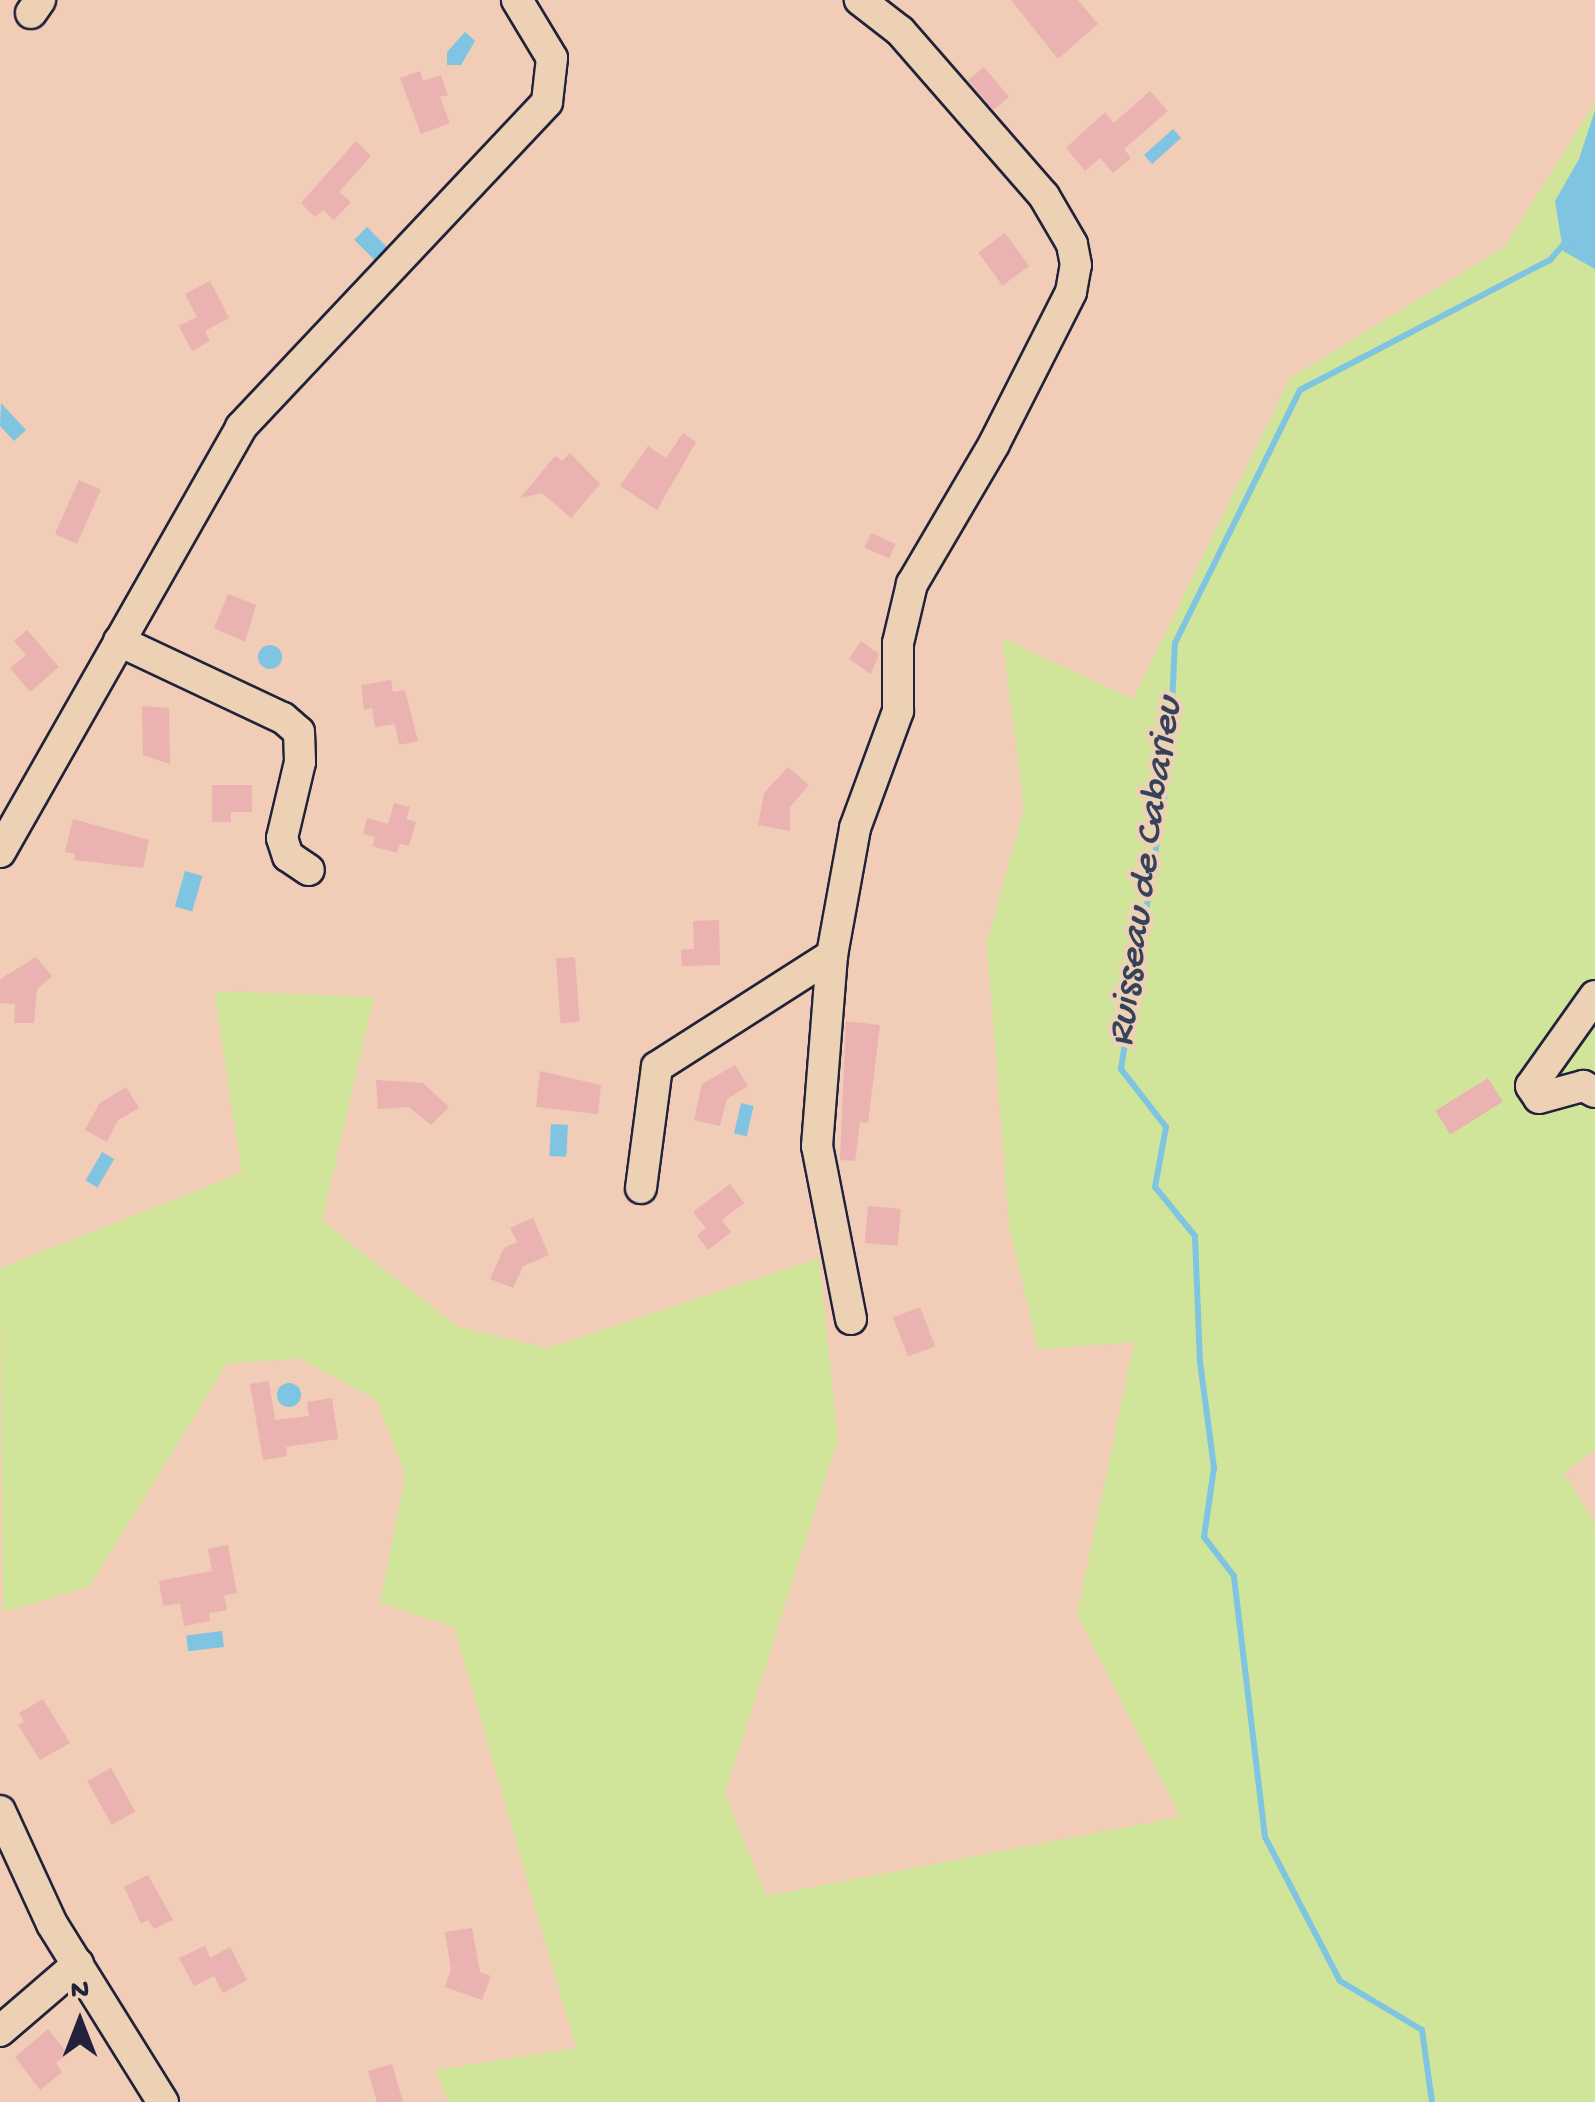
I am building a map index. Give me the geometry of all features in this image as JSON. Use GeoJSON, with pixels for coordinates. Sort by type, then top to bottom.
{"type":"FeatureCollection","features":[{"type":"Feature","properties":{"kind":"street"},"geometry":{"type":"LineString","coordinates":[[0,852],[240,426],[547,102],[552,58],[518,0]]}},
{"type":"Feature","properties":{"kind":"street"},"geometry":{"type":"LineString","coordinates":[[850,1318],[817,1146],[832,955],[855,828],[898,711],[898,644],[912,584],[994,444],[1071,292],[1076,265],[1072,244],[1044,196],[900,31],[860,0]]}},
{"type":"Feature","properties":{"kind":"street"},"geometry":{"type":"LineString","coordinates":[[119,641],[283,718],[299,732],[300,762],[282,838],[288,856],[309,870]]}},
{"type":"Feature","properties":{"kind":"street"},"geometry":{"type":"LineString","coordinates":[[641,1188],[656,1068],[832,955]]}},
{"type":"Feature","properties":{"kind":"street"},"geometry":{"type":"LineString","coordinates":[[1595,996],[1531,1086],[1539,1098],[1583,1086],[1595,1092]]}},
{"type":"Feature","properties":{"kind":"street"},"geometry":{"type":"LineString","coordinates":[[0,1812],[39,1900],[163,2102]]}},
{"type":"Feature","properties":{"kind":"street"},"geometry":{"type":"LineString","coordinates":[[0,2031],[78,1964]]}},
{"type":"Feature","properties":{"kind":"green space"},"geometry":{"type":"Polygon","coordinates":[[[1595,103],[1595,1449],[1564,1473],[1595,1523],[1595,2102],[448,2102],[436,2070],[576,2048],[454,1627],[380,1603],[405,1476],[377,1400],[299,1358],[227,1364],[89,1587],[3,1612],[0,1268],[242,1173],[214,991],[374,997],[322,1221],[458,1327],[548,1348],[819,1258],[838,1439],[725,1793],[766,1896],[1180,1817],[1077,1614],[1134,1342],[1038,1349],[1009,1226],[987,943],[1024,808],[1002,638],[1133,699],[1290,378],[1504,247],[1595,103]]]}},
{"type":"Feature","properties":{"kind":"water"},"geometry":{"type":"Polygon","coordinates":[[[465,32],[475,41],[461,65],[447,65],[447,52],[465,32]]]}},
{"type":"Feature","properties":{"kind":"water"},"geometry":{"type":"Polygon","coordinates":[[[1595,110],[1595,269],[1563,251],[1555,201],[1579,159],[1595,110]]]}},
{"type":"Feature","properties":{"kind":"water"},"geometry":{"type":"Polygon","coordinates":[[[1173,129],[1181,138],[1152,164],[1144,155],[1173,129]]]}},
{"type":"Feature","properties":{"kind":"water"},"geometry":{"type":"Polygon","coordinates":[[[367,227],[389,249],[376,262],[354,240],[367,227]]]}},
{"type":"Feature","properties":{"kind":"water"},"geometry":{"type":"Polygon","coordinates":[[[1,403],[26,430],[14,441],[0,426],[1,403]]]}},
{"type":"Feature","properties":{"kind":"water"},"geometry":{"type":"Polygon","coordinates":[[[270,645],[279,648],[279,666],[270,669],[261,666],[258,657],[261,648],[270,645]]]}},
{"type":"Feature","properties":{"kind":"water"},"geometry":{"type":"Polygon","coordinates":[[[185,871],[202,876],[192,912],[175,907],[185,871]]]}},
{"type":"Feature","properties":{"kind":"water"},"geometry":{"type":"Polygon","coordinates":[[[741,1103],[754,1106],[747,1136],[734,1133],[741,1103]]]}},
{"type":"Feature","properties":{"kind":"water"},"geometry":{"type":"Polygon","coordinates":[[[551,1124],[568,1125],[566,1157],[549,1156],[551,1124]]]}},
{"type":"Feature","properties":{"kind":"water"},"geometry":{"type":"Polygon","coordinates":[[[102,1152],[114,1159],[98,1188],[86,1181],[102,1152]]]}},
{"type":"Feature","properties":{"kind":"water"},"geometry":{"type":"Polygon","coordinates":[[[289,1383],[301,1395],[289,1407],[277,1395],[289,1383]]]}},
{"type":"Feature","properties":{"kind":"water"},"geometry":{"type":"Polygon","coordinates":[[[222,1631],[224,1647],[188,1651],[186,1635],[222,1631]]]}},
{"type":"Feature","properties":{"kind":"building"},"geometry":{"type":"Polygon","coordinates":[[[1011,0],[1078,0],[1098,24],[1058,59],[1011,0]]]}},
{"type":"Feature","properties":{"kind":"building"},"geometry":{"type":"Polygon","coordinates":[[[984,67],[1009,97],[993,110],[968,80],[984,67]]]}},
{"type":"Feature","properties":{"kind":"building"},"geometry":{"type":"Polygon","coordinates":[[[420,71],[423,81],[441,75],[448,95],[440,97],[450,123],[421,134],[400,78],[420,71]]]}},
{"type":"Feature","properties":{"kind":"building"},"geometry":{"type":"Polygon","coordinates":[[[1150,91],[1168,111],[1124,149],[1131,158],[1113,173],[1100,158],[1085,171],[1066,148],[1105,112],[1114,123],[1150,91]]]}},
{"type":"Feature","properties":{"kind":"building"},"geometry":{"type":"Polygon","coordinates":[[[356,141],[371,156],[339,192],[351,202],[334,220],[323,210],[315,217],[301,203],[356,141]]]}},
{"type":"Feature","properties":{"kind":"building"},"geometry":{"type":"Polygon","coordinates":[[[1005,233],[1029,266],[1002,286],[978,252],[1005,233]]]}},
{"type":"Feature","properties":{"kind":"building"},"geometry":{"type":"Polygon","coordinates":[[[210,281],[229,318],[205,331],[210,341],[192,351],[179,326],[197,317],[185,294],[210,281]]]}},
{"type":"Feature","properties":{"kind":"building"},"geometry":{"type":"Polygon","coordinates":[[[683,433],[696,442],[657,510],[620,486],[648,446],[666,458],[683,433]]]}},
{"type":"Feature","properties":{"kind":"building"},"geometry":{"type":"Polygon","coordinates":[[[570,453],[600,484],[571,518],[542,493],[520,498],[555,456],[562,461],[570,453]]]}},
{"type":"Feature","properties":{"kind":"building"},"geometry":{"type":"Polygon","coordinates":[[[79,480],[101,490],[77,544],[55,534],[79,480]]]}},
{"type":"Feature","properties":{"kind":"building"},"geometry":{"type":"Polygon","coordinates":[[[871,533],[896,544],[889,559],[864,548],[871,533]]]}},
{"type":"Feature","properties":{"kind":"building"},"geometry":{"type":"Polygon","coordinates":[[[228,594],[256,605],[245,642],[214,628],[228,594]]]}},
{"type":"Feature","properties":{"kind":"building"},"geometry":{"type":"Polygon","coordinates":[[[27,630],[59,667],[30,692],[10,668],[26,655],[14,641],[27,630]]]}},
{"type":"Feature","properties":{"kind":"building"},"geometry":{"type":"Polygon","coordinates":[[[861,641],[879,654],[871,674],[849,659],[861,641]]]}},
{"type":"Feature","properties":{"kind":"building"},"geometry":{"type":"Polygon","coordinates":[[[391,680],[393,692],[405,690],[418,741],[399,745],[395,724],[375,727],[372,708],[364,710],[361,685],[391,680]]]}},
{"type":"Feature","properties":{"kind":"building"},"geometry":{"type":"Polygon","coordinates":[[[142,706],[169,708],[170,764],[143,755],[142,706]]]}},
{"type":"Feature","properties":{"kind":"building"},"geometry":{"type":"Polygon","coordinates":[[[788,767],[809,785],[790,807],[790,831],[758,825],[764,793],[788,767]]]}},
{"type":"Feature","properties":{"kind":"building"},"geometry":{"type":"Polygon","coordinates":[[[212,785],[252,785],[252,812],[231,812],[231,822],[212,822],[212,785]]]}},
{"type":"Feature","properties":{"kind":"building"},"geometry":{"type":"Polygon","coordinates":[[[394,803],[410,807],[406,819],[416,822],[409,846],[400,844],[397,853],[372,846],[375,837],[363,834],[367,818],[388,824],[394,803]]]}},
{"type":"Feature","properties":{"kind":"building"},"geometry":{"type":"Polygon","coordinates":[[[73,819],[149,840],[143,868],[74,860],[75,854],[65,852],[73,819]]]}},
{"type":"Feature","properties":{"kind":"building"},"geometry":{"type":"Polygon","coordinates":[[[719,920],[720,965],[682,966],[681,950],[694,949],[693,921],[719,920]]]}},
{"type":"Feature","properties":{"kind":"building"},"geometry":{"type":"Polygon","coordinates":[[[36,957],[52,976],[37,989],[34,1023],[14,1023],[15,1004],[0,1003],[0,979],[36,957]]]}},
{"type":"Feature","properties":{"kind":"building"},"geometry":{"type":"Polygon","coordinates":[[[575,957],[580,1022],[561,1023],[556,958],[575,957]]]}},
{"type":"Feature","properties":{"kind":"building"},"geometry":{"type":"Polygon","coordinates":[[[846,1021],[880,1025],[868,1123],[860,1122],[855,1161],[840,1160],[846,1021]]]}},
{"type":"Feature","properties":{"kind":"building"},"geometry":{"type":"Polygon","coordinates":[[[735,1065],[748,1086],[727,1099],[720,1126],[694,1120],[702,1084],[735,1065]]]}},
{"type":"Feature","properties":{"kind":"building"},"geometry":{"type":"Polygon","coordinates":[[[540,1071],[601,1085],[598,1114],[536,1107],[540,1071]]]}},
{"type":"Feature","properties":{"kind":"building"},"geometry":{"type":"Polygon","coordinates":[[[1488,1078],[1503,1102],[1450,1135],[1435,1111],[1488,1078]]]}},
{"type":"Feature","properties":{"kind":"building"},"geometry":{"type":"Polygon","coordinates":[[[376,1080],[423,1083],[449,1107],[431,1125],[409,1107],[378,1109],[376,1080]]]}},
{"type":"Feature","properties":{"kind":"building"},"geometry":{"type":"Polygon","coordinates":[[[126,1087],[139,1108],[118,1120],[107,1142],[85,1130],[99,1104],[126,1087]]]}},
{"type":"Feature","properties":{"kind":"building"},"geometry":{"type":"Polygon","coordinates":[[[730,1184],[744,1203],[722,1220],[731,1232],[708,1250],[697,1235],[706,1228],[693,1212],[730,1184]]]}},
{"type":"Feature","properties":{"kind":"building"},"geometry":{"type":"Polygon","coordinates":[[[868,1206],[901,1209],[898,1246],[865,1243],[868,1206]]]}},
{"type":"Feature","properties":{"kind":"building"},"geometry":{"type":"Polygon","coordinates":[[[533,1218],[549,1255],[523,1266],[513,1288],[490,1279],[504,1248],[517,1242],[510,1228],[533,1218]]]}},
{"type":"Feature","properties":{"kind":"building"},"geometry":{"type":"Polygon","coordinates":[[[920,1307],[935,1346],[908,1357],[893,1317],[920,1307]]]}},
{"type":"Feature","properties":{"kind":"building"},"geometry":{"type":"Polygon","coordinates":[[[269,1381],[275,1420],[309,1416],[307,1402],[332,1398],[338,1439],[286,1447],[287,1456],[263,1460],[250,1384],[269,1381]]]}},
{"type":"Feature","properties":{"kind":"building"},"geometry":{"type":"Polygon","coordinates":[[[228,1545],[237,1593],[224,1595],[227,1610],[209,1613],[210,1621],[184,1626],[180,1603],[163,1606],[159,1581],[212,1571],[208,1549],[228,1545]]]}},
{"type":"Feature","properties":{"kind":"building"},"geometry":{"type":"Polygon","coordinates":[[[43,1699],[70,1743],[40,1760],[18,1725],[24,1722],[19,1713],[43,1699]]]}},
{"type":"Feature","properties":{"kind":"building"},"geometry":{"type":"Polygon","coordinates":[[[111,1768],[135,1812],[112,1825],[87,1781],[111,1768]]]}},
{"type":"Feature","properties":{"kind":"building"},"geometry":{"type":"Polygon","coordinates":[[[148,1875],[173,1920],[154,1929],[148,1920],[141,1924],[124,1887],[148,1875]]]}},
{"type":"Feature","properties":{"kind":"building"},"geometry":{"type":"Polygon","coordinates":[[[472,1928],[480,1972],[491,1976],[482,2000],[445,1987],[451,1969],[445,1932],[472,1928]]]}},
{"type":"Feature","properties":{"kind":"building"},"geometry":{"type":"Polygon","coordinates":[[[205,1946],[210,1958],[230,1947],[247,1980],[223,1993],[214,1976],[194,1986],[179,1958],[205,1946]]]}},
{"type":"Feature","properties":{"kind":"building"},"geometry":{"type":"Polygon","coordinates":[[[48,2029],[68,2054],[56,2063],[62,2072],[40,2090],[15,2057],[48,2029]]]}},
{"type":"Feature","properties":{"kind":"building"},"geometry":{"type":"Polygon","coordinates":[[[392,2064],[403,2102],[377,2102],[368,2071],[392,2064]]]}},
{"type":"Feature","properties":{"kind":"waterway","name":"Ruisseau de Cabarieu"},"geometry":{"type":"LineString","coordinates":[[1432,2102],[1422,2030],[1340,1981],[1265,1837],[1234,1576],[1204,1537],[1214,1468],[1200,1362],[1195,1236],[1155,1187],[1166,1127],[1121,1069],[1169,765],[1175,643],[1300,390],[1550,260],[1565,243]]}}]}
